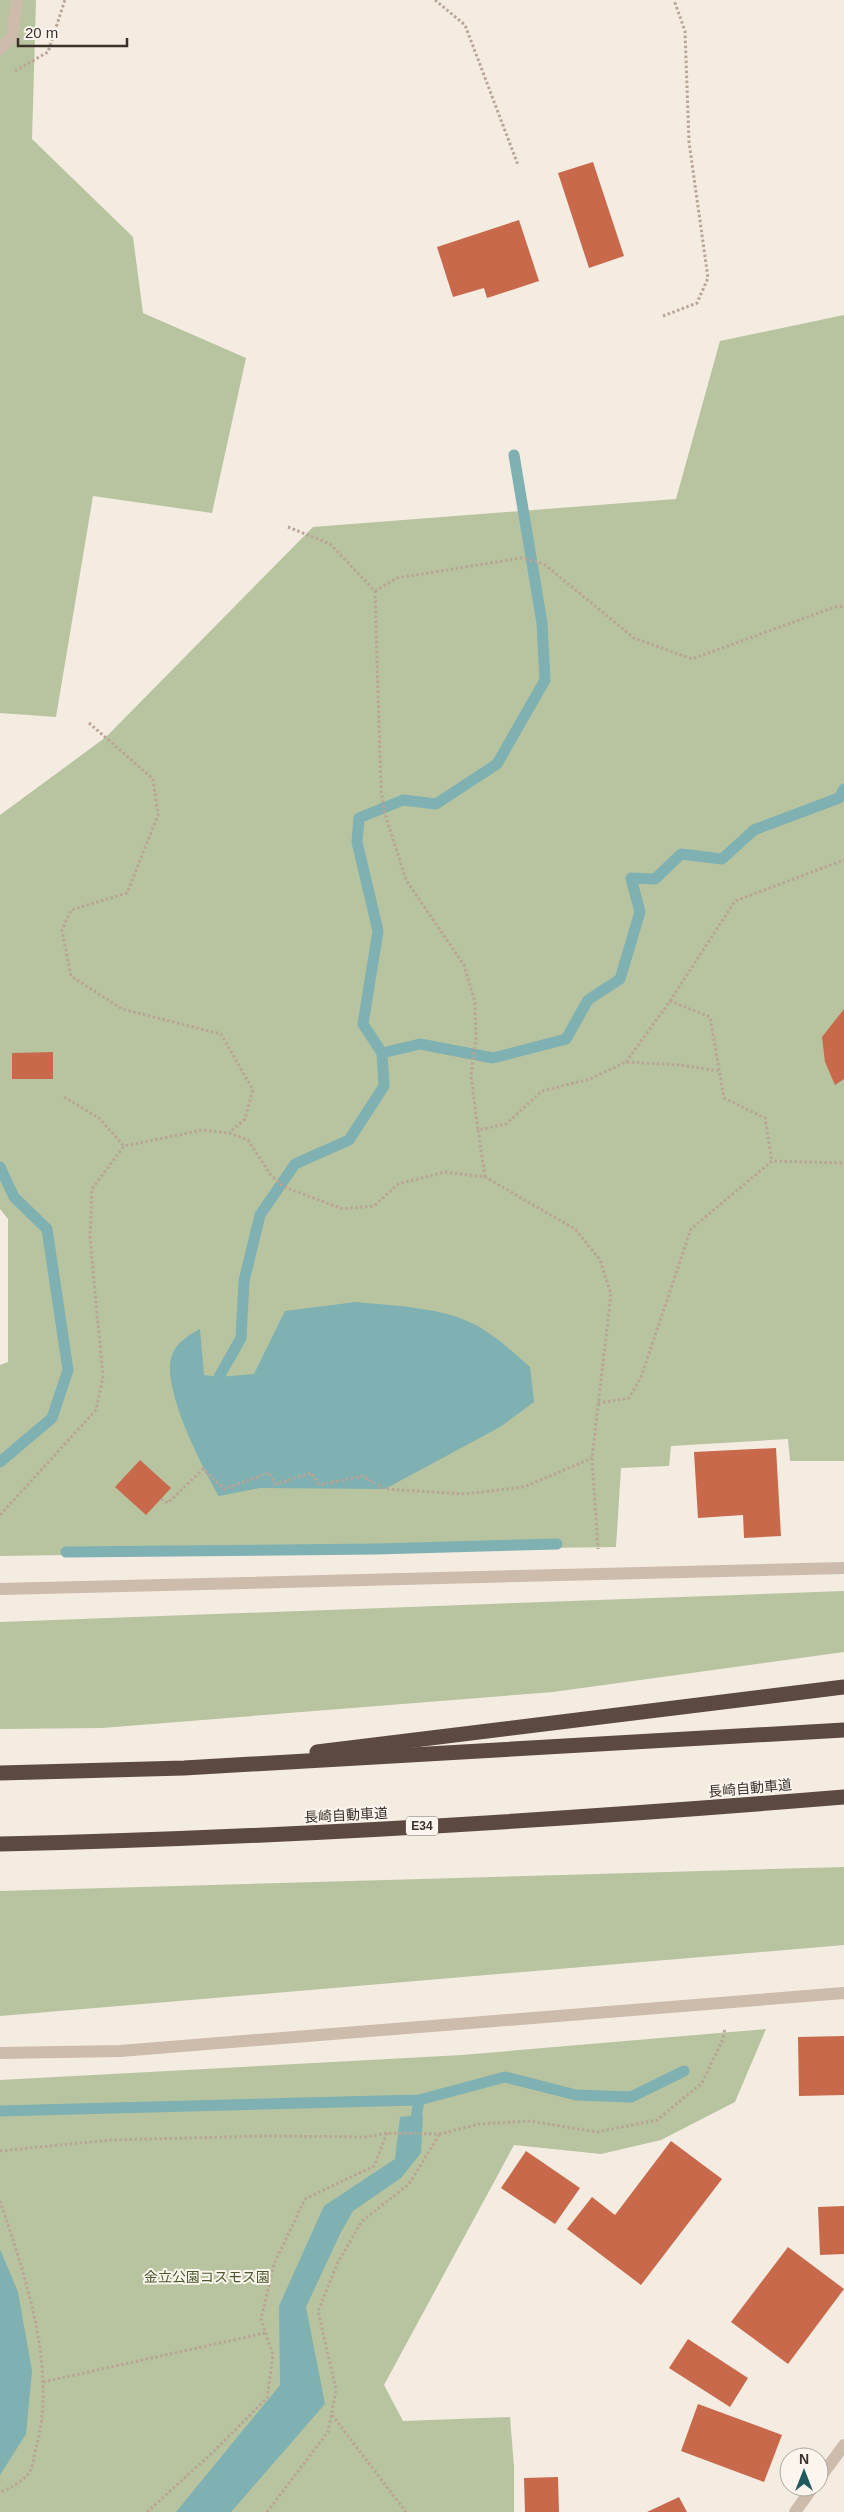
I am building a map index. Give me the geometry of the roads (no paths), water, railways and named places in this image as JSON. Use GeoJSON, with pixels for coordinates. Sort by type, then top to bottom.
{"type":"FeatureCollection","features":[{"type":"Feature","properties":{"kind":"highway"},"geometry":{"type":"LineString","coordinates":[[184,1768],[844,1686]]}},
{"type":"Feature","properties":{"kind":"highway"},"geometry":{"type":"LineString","coordinates":[[0,1773],[184,1768],[844,1730]]}},
{"type":"Feature","properties":{"kind":"highway","name":"長崎自動車道"},"geometry":{"type":"LineString","coordinates":[[0,1844],[182,1840],[652,1813],[844,1797]]}},
{"type":"Feature","properties":{"kind":"street"},"geometry":{"type":"LineString","coordinates":[[0,48],[12,37],[17,0]]}},
{"type":"Feature","properties":{"kind":"street"},"geometry":{"type":"LineString","coordinates":[[0,1589],[844,1568]]}},
{"type":"Feature","properties":{"kind":"street"},"geometry":{"type":"LineString","coordinates":[[0,2053],[120,2051],[844,1993]]}},
{"type":"Feature","properties":{"kind":"street"},"geometry":{"type":"LineString","coordinates":[[829,2465],[844,2445]]}},
{"type":"Feature","properties":{"kind":"street"},"geometry":{"type":"LineString","coordinates":[[795,2512],[806,2497]]}},
{"type":"Feature","properties":{"kind":"water"},"geometry":{"type":"Polygon","coordinates":[[[356,1302],[434,1311],[478,1326],[499,1340],[530,1367],[534,1402],[500,1427],[385,1489],[260,1488],[219,1496],[203,1467],[177,1406],[170,1369],[174,1351],[188,1336],[200,1329],[204,1375],[219,1377],[254,1374],[285,1311],[356,1302]]]}},
{"type":"Feature","properties":{"kind":"water"},"geometry":{"type":"Polygon","coordinates":[[[423,2115],[421,2153],[401,2178],[353,2211],[341,2232],[306,2307],[325,2404],[231,2512],[176,2512],[280,2385],[279,2306],[324,2206],[395,2159],[400,2117],[423,2115]]]}},
{"type":"Feature","properties":{"kind":"water"},"geometry":{"type":"Polygon","coordinates":[[[0,2249],[18,2292],[32,2371],[26,2434],[0,2475],[0,2249]]]}},
{"type":"Feature","properties":{"kind":"waterway"},"geometry":{"type":"LineString","coordinates":[[219,1377],[241,1338],[244,1281],[260,1215],[295,1164],[349,1140],[384,1086],[382,1053],[363,1024],[378,931],[357,842],[359,818],[403,800],[436,804],[497,764],[545,680],[542,623],[514,455]]}},
{"type":"Feature","properties":{"kind":"waterway"},"geometry":{"type":"LineString","coordinates":[[382,1053],[420,1044],[493,1058],[566,1039],[588,1000],[620,979],[640,912],[631,878],[655,879],[681,854],[722,859],[754,830],[839,798],[844,789]]}},
{"type":"Feature","properties":{"kind":"waterway"},"geometry":{"type":"LineString","coordinates":[[0,1167],[14,1197],[47,1229],[68,1370],[52,1418],[0,1462]]}},
{"type":"Feature","properties":{"kind":"waterway"},"geometry":{"type":"LineString","coordinates":[[66,1552],[376,1549],[557,1544]]}},
{"type":"Feature","properties":{"kind":"waterway"},"geometry":{"type":"LineString","coordinates":[[0,2111],[419,2100],[505,2077],[576,2095],[631,2097],[684,2071]]}},
{"type":"Feature","properties":{"kind":"waterway"},"geometry":{"type":"LineString","coordinates":[[414,2130],[419,2100]]}},
{"type":"Feature","properties":{"kind":"park label","name":"金立公園コスモス園"},"geometry":{"type":"Point","coordinates":[207,2277]}}]}
